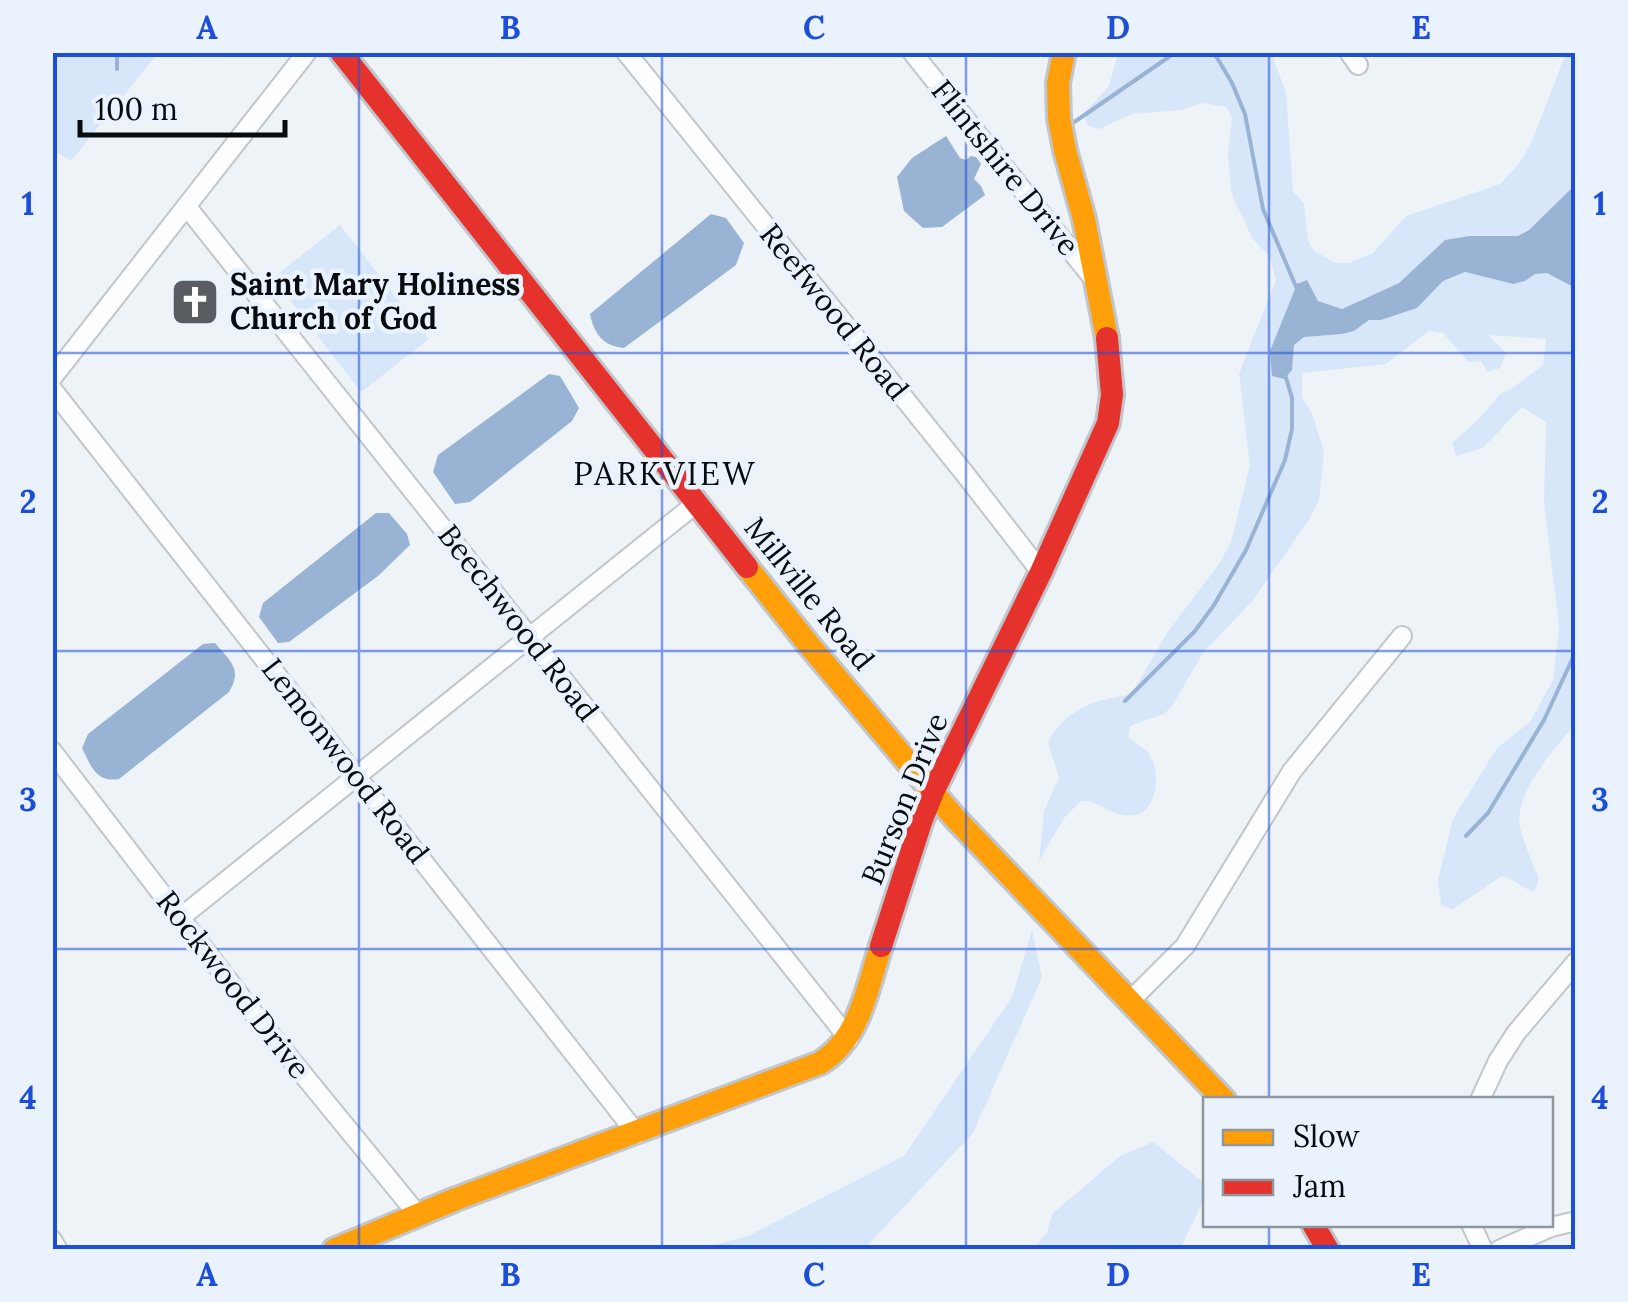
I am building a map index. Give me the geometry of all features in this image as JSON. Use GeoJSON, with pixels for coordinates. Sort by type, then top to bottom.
{"type":"FeatureCollection","features":[{"type":"Feature","properties":{"kind":"street"},"geometry":{"type":"LineString","coordinates":[[52,378],[307,52]]}},
{"type":"Feature","properties":{"kind":"street","name":"Millville Road"},"geometry":{"type":"LineString","coordinates":[[341,52],[809,646],[954,817],[1221,1097]]}},
{"type":"Feature","properties":{"kind":"street","name":"Reefwood Road"},"geometry":{"type":"LineString","coordinates":[[626,52],[1040,572]]}},
{"type":"Feature","properties":{"kind":"street","name":"Flintshire Drive"},"geometry":{"type":"LineString","coordinates":[[912,52],[1097,284]]}},
{"type":"Feature","properties":{"kind":"street","name":"Burson Drive"},"geometry":{"type":"LineString","coordinates":[[848,1039],[933,792],[1108,422],[1111,367],[1084,220],[1059,118],[1058,83],[1064,52]]}},
{"type":"Feature","properties":{"kind":"street","name":"Beechwood Road"},"geometry":{"type":"LineString","coordinates":[[187,207],[848,1039]]}},
{"type":"Feature","properties":{"kind":"street","name":"Lemonwood Road"},"geometry":{"type":"LineString","coordinates":[[52,389],[636,1134]]}},
{"type":"Feature","properties":{"kind":"street"},"geometry":{"type":"LineString","coordinates":[[180,918],[698,502]]}},
{"type":"Feature","properties":{"kind":"street"},"geometry":{"type":"LineString","coordinates":[[1131,1000],[1185,946],[1292,771],[1402,636]]}},
{"type":"Feature","properties":{"kind":"street","name":"Rockwood Drive"},"geometry":{"type":"LineString","coordinates":[[52,751],[261,1023],[418,1215]]}},
{"type":"Feature","properties":{"kind":"street"},"geometry":{"type":"LineString","coordinates":[[1481,1097],[1516,1033],[1576,962]]}},
{"type":"Feature","properties":{"kind":"street"},"geometry":{"type":"LineString","coordinates":[[334,1250],[812,1067],[829,1059],[848,1039]]}},
{"type":"Feature","properties":{"kind":"street"},"geometry":{"type":"LineString","coordinates":[[1315,1227],[1328,1250]]}},
{"type":"Feature","properties":{"kind":"street"},"geometry":{"type":"LineString","coordinates":[[1472,1227],[1484,1250]]}},
{"type":"Feature","properties":{"kind":"street"},"geometry":{"type":"LineString","coordinates":[[1500,1250],[1550,1227]]}},
{"type":"Feature","properties":{"kind":"street"},"geometry":{"type":"LineString","coordinates":[[52,1240],[58,1250]]}},
{"type":"Feature","properties":{"kind":"shaded area"},"geometry":{"type":"Polygon","coordinates":[[[52,53],[158,53],[71,161],[53,150],[52,53]]]}},
{"type":"Feature","properties":{"kind":"shaded area"},"geometry":{"type":"Polygon","coordinates":[[[1118,53],[1271,53],[1286,92],[1293,191],[1304,204],[1308,240],[1314,251],[1336,263],[1349,263],[1373,253],[1406,216],[1500,184],[1531,144],[1566,53],[1575,60],[1575,185],[1518,236],[1445,240],[1399,283],[1341,309],[1318,301],[1297,284],[1292,370],[1294,345],[1303,337],[1354,331],[1369,320],[1417,308],[1443,281],[1465,272],[1513,284],[1547,273],[1575,288],[1575,724],[1537,772],[1523,800],[1520,827],[1539,880],[1534,892],[1502,876],[1452,910],[1441,904],[1438,880],[1453,819],[1497,748],[1530,722],[1553,680],[1559,626],[1544,503],[1546,422],[1522,407],[1483,448],[1456,456],[1452,443],[1499,395],[1543,365],[1546,339],[1488,335],[1506,353],[1500,368],[1487,372],[1481,361],[1468,362],[1443,333],[1429,331],[1386,364],[1302,373],[1302,397],[1313,416],[1324,452],[1319,500],[1308,521],[1253,600],[1203,653],[1172,706],[1164,714],[1130,726],[1128,738],[1148,752],[1155,768],[1155,788],[1149,805],[1143,812],[1127,816],[1081,801],[1064,818],[1039,861],[1044,812],[1059,777],[1048,743],[1072,714],[1106,699],[1131,695],[1167,633],[1231,542],[1250,465],[1239,374],[1276,280],[1269,256],[1252,238],[1231,192],[1228,154],[1232,118],[1226,107],[1203,103],[1181,110],[1132,114],[1099,129],[1087,125],[1084,113],[1109,86],[1118,53]]]}},
{"type":"Feature","properties":{"kind":"shaded area"},"geometry":{"type":"Polygon","coordinates":[[[340,225],[429,339],[361,392],[273,278],[340,225]]]}},
{"type":"Feature","properties":{"kind":"shaded area"},"geometry":{"type":"Polygon","coordinates":[[[1032,930],[1042,977],[973,1133],[864,1249],[699,1249],[748,1236],[904,1156],[1012,997],[1032,930]]]}},
{"type":"Feature","properties":{"kind":"shaded area"},"geometry":{"type":"Polygon","coordinates":[[[1153,1142],[1203,1182],[1203,1202],[1180,1249],[1033,1249],[1047,1232],[1052,1214],[1120,1156],[1153,1142]]]}},
{"type":"Feature","properties":{"kind":"water"},"geometry":{"type":"Polygon","coordinates":[[[946,136],[960,158],[976,157],[981,164],[974,179],[985,195],[942,227],[923,228],[904,211],[897,177],[912,158],[946,136]]]}},
{"type":"Feature","properties":{"kind":"water"},"geometry":{"type":"Polygon","coordinates":[[[1575,185],[1575,288],[1547,273],[1513,284],[1465,272],[1443,281],[1417,308],[1369,320],[1354,331],[1304,337],[1294,345],[1292,370],[1284,379],[1272,376],[1270,351],[1297,284],[1307,280],[1318,301],[1342,309],[1399,283],[1445,240],[1518,236],[1575,185]]]}},
{"type":"Feature","properties":{"kind":"water"},"geometry":{"type":"Polygon","coordinates":[[[711,214],[726,218],[744,243],[736,265],[624,348],[605,342],[590,314],[711,214]]]}},
{"type":"Feature","properties":{"kind":"water"},"geometry":{"type":"Polygon","coordinates":[[[549,374],[560,376],[579,408],[572,421],[470,502],[455,504],[433,472],[438,455],[549,374]]]}},
{"type":"Feature","properties":{"kind":"water"},"geometry":{"type":"Polygon","coordinates":[[[376,513],[389,513],[407,534],[410,545],[378,576],[289,642],[278,643],[259,617],[263,603],[376,513]]]}},
{"type":"Feature","properties":{"kind":"water"},"geometry":{"type":"Polygon","coordinates":[[[215,643],[235,671],[229,692],[119,779],[100,776],[82,748],[88,734],[203,644],[215,643]]]}},
{"type":"Feature","properties":{"kind":"waterway"},"geometry":{"type":"LineString","coordinates":[[117,52],[117,69]]}},
{"type":"Feature","properties":{"kind":"waterway"},"geometry":{"type":"LineString","coordinates":[[1070,125],[1176,52]]}},
{"type":"Feature","properties":{"kind":"waterway"},"geometry":{"type":"LineString","coordinates":[[1205,52],[1216,56],[1245,114],[1263,209],[1297,289]]}},
{"type":"Feature","properties":{"kind":"waterway"},"geometry":{"type":"LineString","coordinates":[[1125,701],[1195,631],[1246,550],[1285,460],[1292,429],[1292,398],[1285,374]]}},
{"type":"Feature","properties":{"kind":"waterway"},"geometry":{"type":"LineString","coordinates":[[1466,836],[1488,813],[1544,720],[1576,651]]}},
{"type":"Feature","properties":{"kind":"traffic: slow"},"geometry":{"type":"LineString","coordinates":[[1064,52],[1058,83],[1059,118],[1107,338]]}},
{"type":"Feature","properties":{"kind":"traffic: slow"},"geometry":{"type":"LineString","coordinates":[[747,567],[954,817],[1221,1097]]}},
{"type":"Feature","properties":{"kind":"traffic: slow"},"geometry":{"type":"LineString","coordinates":[[334,1250],[456,1199],[820,1063],[834,1053],[853,1027],[881,946]]}},
{"type":"Feature","properties":{"kind":"traffic: jam"},"geometry":{"type":"LineString","coordinates":[[341,52],[747,567]]}},
{"type":"Feature","properties":{"kind":"traffic: jam"},"geometry":{"type":"LineString","coordinates":[[881,946],[933,792],[1041,572],[1108,423],[1112,395],[1107,338]]}},
{"type":"Feature","properties":{"kind":"traffic: jam"},"geometry":{"type":"LineString","coordinates":[[1315,1227],[1328,1250]]}},
{"type":"Feature","properties":{"kind":"place","name":"Saint Mary Holiness Church of God"},"geometry":{"type":"Point","coordinates":[195,302]}},
{"type":"Feature","properties":{"kind":"district","name":"PARKVIEW"},"geometry":{"type":"Point","coordinates":[665,474]}}]}
